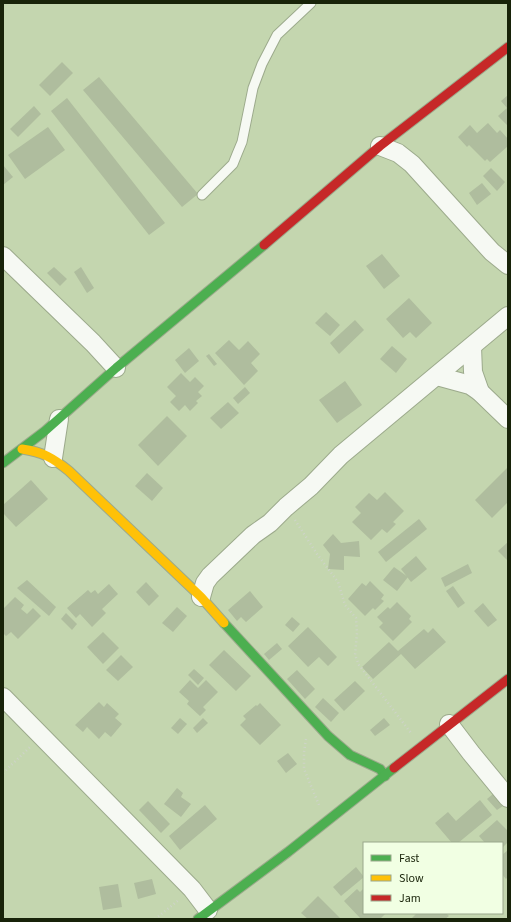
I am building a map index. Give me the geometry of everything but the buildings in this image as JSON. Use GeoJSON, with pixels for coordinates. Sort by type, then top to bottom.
{"type":"FeatureCollection","features":[{"type":"Feature","properties":{"kind":"street"},"geometry":{"type":"LineString","coordinates":[[3,463],[59,419],[116,368],[380,146],[508,46]]}},
{"type":"Feature","properties":{"kind":"street"},"geometry":{"type":"LineString","coordinates":[[380,146],[398,153],[412,164],[492,252],[508,265]]}},
{"type":"Feature","properties":{"kind":"street"},"geometry":{"type":"LineString","coordinates":[[3,256],[93,343],[116,368]]}},
{"type":"Feature","properties":{"kind":"street"},"geometry":{"type":"LineString","coordinates":[[201,597],[205,583],[210,576],[253,535],[270,523],[311,486],[341,455],[508,316]]}},
{"type":"Feature","properties":{"kind":"street"},"geometry":{"type":"LineString","coordinates":[[472,347],[473,372],[480,392]]}},
{"type":"Feature","properties":{"kind":"street"},"geometry":{"type":"LineString","coordinates":[[437,376],[470,385],[480,392],[508,419]]}},
{"type":"Feature","properties":{"kind":"street"},"geometry":{"type":"LineString","coordinates":[[53,458],[59,419]]}},
{"type":"Feature","properties":{"kind":"street"},"geometry":{"type":"LineString","coordinates":[[22,449],[40,451],[53,458],[96,496],[201,597],[328,736],[350,755],[380,769],[385,776]]}},
{"type":"Feature","properties":{"kind":"street"},"geometry":{"type":"LineString","coordinates":[[3,697],[192,889],[203,915],[385,776],[449,724],[508,679]]}},
{"type":"Feature","properties":{"kind":"street"},"geometry":{"type":"LineString","coordinates":[[449,724],[471,754],[508,798]]}},
{"type":"Feature","properties":{"kind":"lane"},"geometry":{"type":"LineString","coordinates":[[202,196],[233,164],[242,142],[253,88],[262,64],[277,36],[311,3]]}},
{"type":"Feature","properties":{"kind":"path"},"geometry":{"type":"LineString","coordinates":[[286,507],[317,554],[338,582],[345,605],[356,618],[357,633],[355,655],[358,665],[416,740],[418,750]]}},
{"type":"Feature","properties":{"kind":"path"},"geometry":{"type":"LineString","coordinates":[[310,718],[304,752],[304,769],[323,814],[322,824]]}},
{"type":"Feature","properties":{"kind":"path"},"geometry":{"type":"LineString","coordinates":[[3,773],[41,736]]}},
{"type":"Feature","properties":{"kind":"path"},"geometry":{"type":"LineString","coordinates":[[156,919],[192,889]]}},
{"type":"Feature","properties":{"kind":"traffic: fast"},"geometry":{"type":"LineString","coordinates":[[3,463],[45,431],[116,368],[264,245]]}},
{"type":"Feature","properties":{"kind":"traffic: fast"},"geometry":{"type":"LineString","coordinates":[[224,623],[328,736],[350,755],[380,769],[385,776]]}},
{"type":"Feature","properties":{"kind":"traffic: fast"},"geometry":{"type":"LineString","coordinates":[[198,919],[288,852],[394,768]]}},
{"type":"Feature","properties":{"kind":"traffic: slow"},"geometry":{"type":"LineString","coordinates":[[22,449],[47,456],[58,462],[69,471],[201,597],[224,623]]}},
{"type":"Feature","properties":{"kind":"traffic: jam"},"geometry":{"type":"LineString","coordinates":[[264,245],[380,146],[508,47]]}},
{"type":"Feature","properties":{"kind":"traffic: jam"},"geometry":{"type":"LineString","coordinates":[[394,768],[508,679]]}}]}
